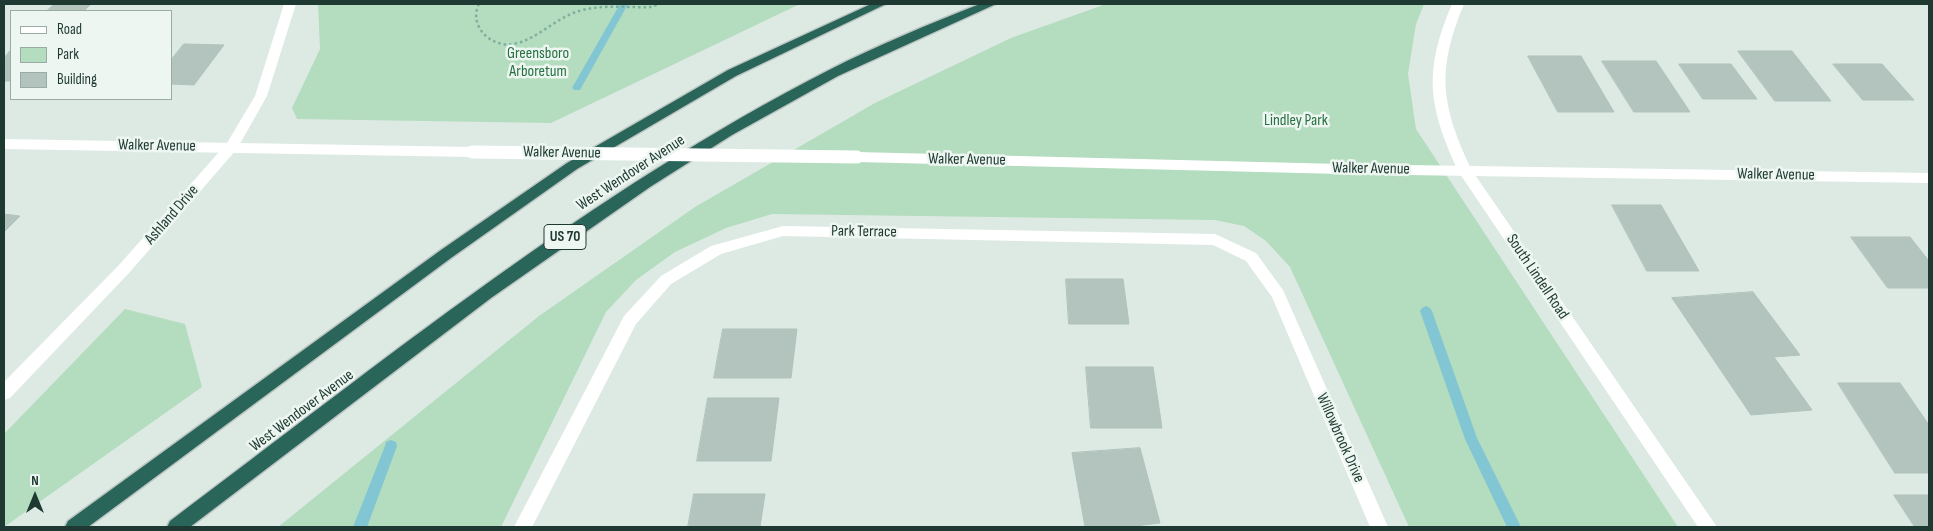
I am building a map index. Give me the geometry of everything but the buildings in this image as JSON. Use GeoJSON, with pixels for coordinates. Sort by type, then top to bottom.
{"type":"FeatureCollection","features":[{"type":"Feature","properties":{"kind":"highway","name":"West Wendover Avenue"},"geometry":{"type":"LineString","coordinates":[[74,527],[446,254],[572,166],[732,73],[880,4]]}},
{"type":"Feature","properties":{"kind":"highway","name":"West Wendover Avenue"},"geometry":{"type":"LineString","coordinates":[[176,527],[530,262],[630,192],[719,136],[813,83],[894,43],[990,4]]}},
{"type":"Feature","properties":{"kind":"street","name":"Ashland Drive"},"geometry":{"type":"LineString","coordinates":[[4,393],[124,270],[232,146],[260,96],[290,4]]}},
{"type":"Feature","properties":{"kind":"street","name":"South Lindell Road"},"geometry":{"type":"LineString","coordinates":[[1458,4],[1446,34],[1438,82],[1449,136],[1466,171],[1708,527]]}},
{"type":"Feature","properties":{"kind":"street","name":"Walker Avenue"},"geometry":{"type":"LineString","coordinates":[[4,144],[856,157],[1466,171],[1929,178]]}},
{"type":"Feature","properties":{"kind":"street","name":"Park Terrace"},"geometry":{"type":"LineString","coordinates":[[523,527],[604,364],[636,314],[666,280],[716,250],[783,231],[1215,240],[1251,257],[1278,294],[1301,348]]}},
{"type":"Feature","properties":{"kind":"street","name":"Willowbrook Drive"},"geometry":{"type":"LineString","coordinates":[[1301,348],[1380,527]]}},
{"type":"Feature","properties":{"kind":"path"},"geometry":{"type":"LineString","coordinates":[[479,4],[474,12],[475,21],[483,35],[502,45],[520,43],[546,29],[563,15],[581,10],[652,7],[658,4]]}},
{"type":"Feature","properties":{"kind":"green space","name":"Greensboro Arboretum"},"geometry":{"type":"Polygon","coordinates":[[[318,4],[800,4],[551,123],[297,119],[292,108],[320,49],[318,4]]]}},
{"type":"Feature","properties":{"kind":"green space","name":"Lindley Park"},"geometry":{"type":"Polygon","coordinates":[[[1106,4],[1424,4],[1416,24],[1408,74],[1416,129],[1678,527],[1409,527],[1290,267],[1266,241],[1244,226],[1215,220],[772,214],[726,228],[675,252],[636,280],[606,312],[501,527],[278,527],[539,316],[695,207],[875,103],[1011,38],[1106,4]]]}},
{"type":"Feature","properties":{"kind":"green space"},"geometry":{"type":"Polygon","coordinates":[[[125,309],[185,324],[202,387],[4,527],[4,434],[125,309]]]}},
{"type":"Feature","properties":{"kind":"waterway"},"geometry":{"type":"LineString","coordinates":[[577,88],[624,4]]}},
{"type":"Feature","properties":{"kind":"waterway"},"geometry":{"type":"LineString","coordinates":[[1426,311],[1471,439],[1514,527]]}},
{"type":"Feature","properties":{"kind":"waterway"},"geometry":{"type":"LineString","coordinates":[[360,527],[391,446]]}}]}
